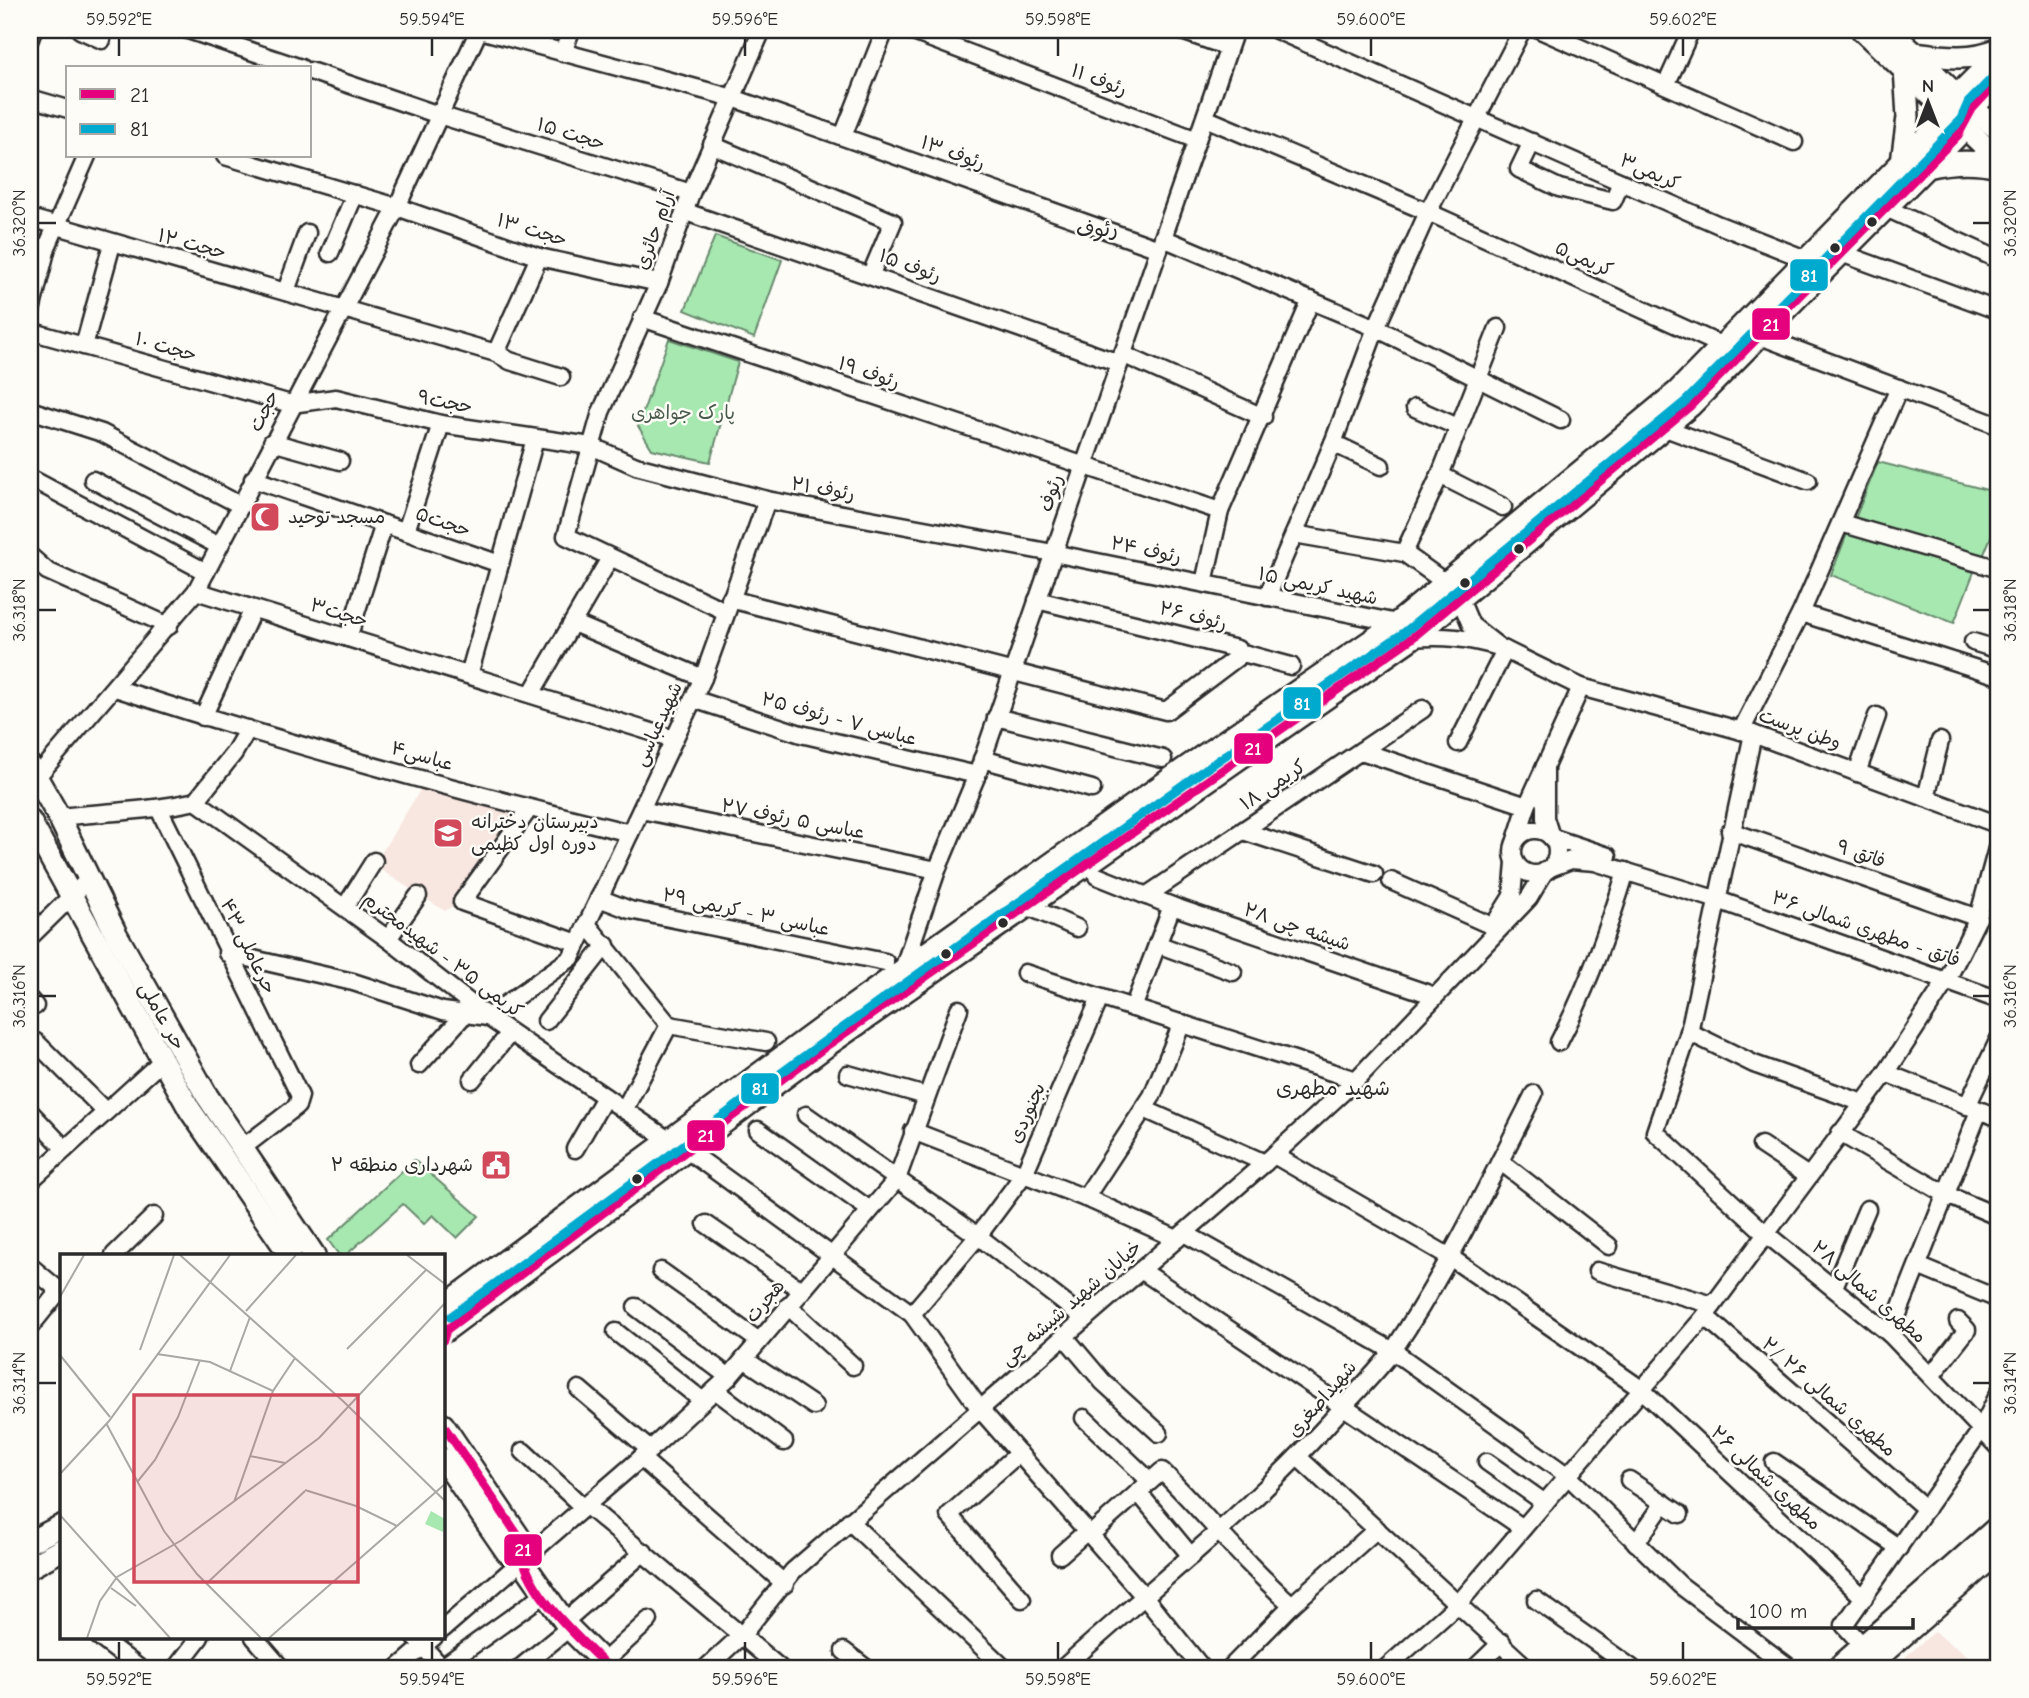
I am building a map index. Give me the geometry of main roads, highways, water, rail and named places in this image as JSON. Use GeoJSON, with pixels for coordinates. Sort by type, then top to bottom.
{"type":"FeatureCollection","features":[{"type":"Feature","properties":{"kind":"main road"},"geometry":{"type":"LineString","coordinates":[[1862,30],[1910,61],[1961,111],[1999,160]]}},
{"type":"Feature","properties":{"kind":"main road"},"geometry":{"type":"LineString","coordinates":[[1890,30],[1910,61],[1908,117],[1902,162]]}},
{"type":"Feature","properties":{"kind":"main road"},"geometry":{"type":"LineString","coordinates":[[1910,61],[1983,56],[1999,51]]}},
{"type":"Feature","properties":{"kind":"main road"},"geometry":{"type":"LineString","coordinates":[[444,1306],[667,1139],[1027,906],[1405,630],[1760,336],[1926,167],[1999,51]]}},
{"type":"Feature","properties":{"kind":"main road"},"geometry":{"type":"LineString","coordinates":[[1654,423],[1677,392],[1902,162],[1999,80]]}},
{"type":"Feature","properties":{"kind":"main road"},"geometry":{"type":"LineString","coordinates":[[1961,111],[1999,130]]}},
{"type":"Feature","properties":{"kind":"main road"},"geometry":{"type":"LineString","coordinates":[[1926,167],[1954,161],[1999,166]]}},
{"type":"Feature","properties":{"kind":"main road"},"geometry":{"type":"LineString","coordinates":[[444,1334],[687,1150],[824,1037],[894,966],[1187,767],[1405,630]]}},
{"type":"Feature","properties":{"kind":"main road","name":"حر عاملی"},"geometry":{"type":"LineString","coordinates":[[33,772],[59,817],[116,934],[207,1096],[313,1254]]}},
{"type":"Feature","properties":{"kind":"main road","name":"حر عاملی"},"geometry":{"type":"LineString","coordinates":[[30,821],[190,1110],[289,1254]]}},
{"type":"Feature","properties":{"kind":"main road"},"geometry":{"type":"LineString","coordinates":[[444,1426],[523,1543],[522,1561]]}},
{"type":"Feature","properties":{"kind":"main road"},"geometry":{"type":"LineString","coordinates":[[444,1459],[508,1552],[522,1561],[566,1625],[603,1666]]}},
{"type":"Feature","properties":{"kind":"main road"},"geometry":{"type":"LineString","coordinates":[[1838,1668],[1999,1526]]}},
{"type":"Feature","properties":{"kind":"main road"},"geometry":{"type":"LineString","coordinates":[[30,1542],[60,1527]]}},
{"type":"Feature","properties":{"kind":"main road"},"geometry":{"type":"LineString","coordinates":[[30,1567],[60,1551]]}},
{"type":"Feature","properties":{"kind":"main road"},"geometry":{"type":"LineString","coordinates":[[1866,1668],[1999,1551]]}},
{"type":"Feature","properties":{"kind":"place","name":"مسجد توحید"},"geometry":{"type":"Point","coordinates":[265,517]}},
{"type":"Feature","properties":{"kind":"place","name":"دبیرستان دخترانه دوره اول کظیمی"},"geometry":{"type":"Point","coordinates":[448,833]}},
{"type":"Feature","properties":{"kind":"place","name":"شهرداری منطقه ۲"},"geometry":{"type":"Point","coordinates":[496,1165]}},
{"type":"Feature","properties":{"kind":"district","name":"رئوف"},"geometry":{"type":"Point","coordinates":[1097,229]}},
{"type":"Feature","properties":{"kind":"district","name":"شهید مطهری"},"geometry":{"type":"Point","coordinates":[1333,1088]}},
{"type":"Feature","properties":{"kind":"park label","name":"پارک جواهری"},"geometry":{"type":"Point","coordinates":[683,413]}}]}
